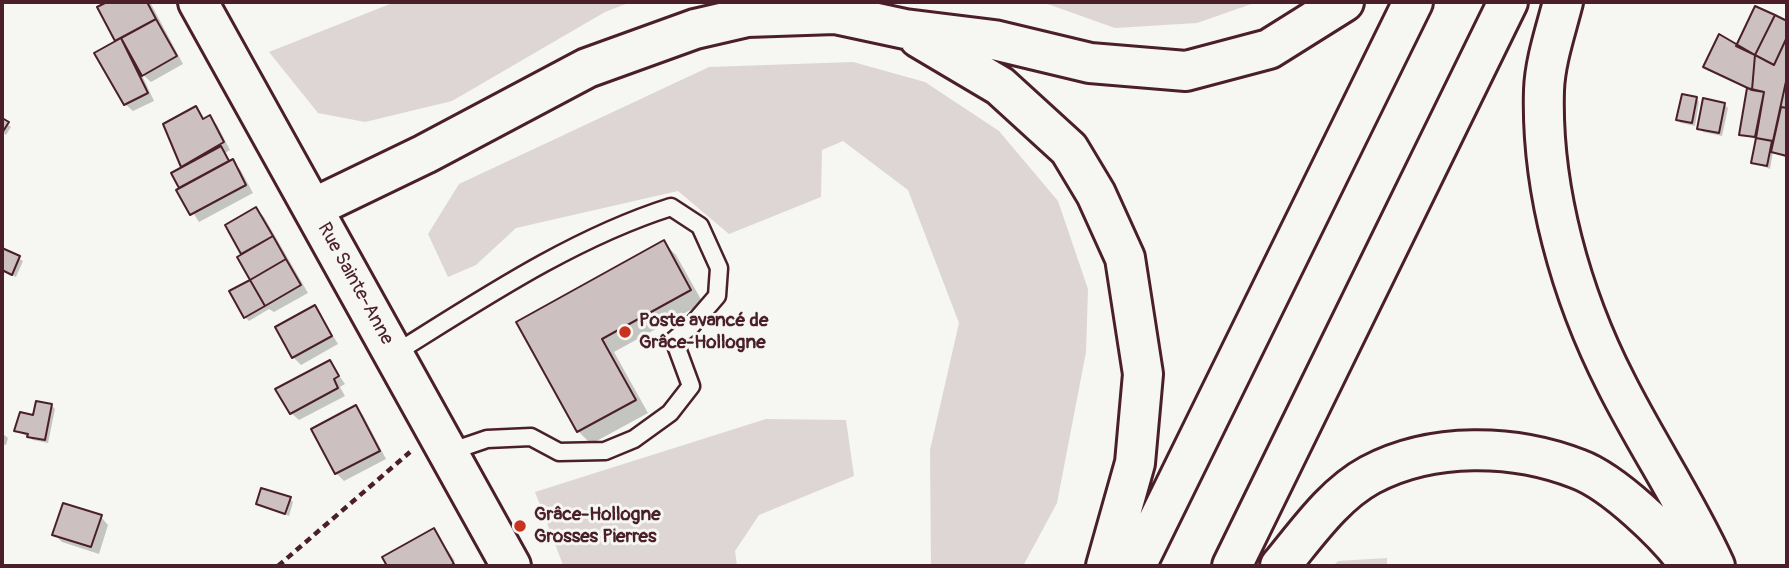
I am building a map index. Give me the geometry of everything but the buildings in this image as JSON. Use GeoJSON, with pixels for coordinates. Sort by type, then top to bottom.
{"type":"FeatureCollection","features":[{"type":"Feature","properties":{"kind":"main road","name":"Rue Sainte-Anne"},"geometry":{"type":"LineString","coordinates":[[198,2],[511,566]]}},
{"type":"Feature","properties":{"kind":"main road"},"geometry":{"type":"LineString","coordinates":[[313,208],[425,154],[587,68],[695,29],[747,17],[791,13],[835,14],[905,30],[993,40],[1090,63],[1186,71],[1269,49],[1344,2]]}},
{"type":"Feature","properties":{"kind":"main road"},"geometry":{"type":"LineString","coordinates":[[1136,566],[1413,2]]}},
{"type":"Feature","properties":{"kind":"main road"},"geometry":{"type":"LineString","coordinates":[[1232,566],[1508,2]]}},
{"type":"Feature","properties":{"kind":"main road"},"geometry":{"type":"LineString","coordinates":[[1563,2],[1544,88],[1545,151],[1555,208],[1583,305],[1616,383],[1678,490],[1715,566]]}},
{"type":"Feature","properties":{"kind":"main road"},"geometry":{"type":"LineString","coordinates":[[905,30],[1000,86],[1069,149],[1096,194],[1125,258],[1143,374],[1135,463],[1106,566]]}},
{"type":"Feature","properties":{"kind":"main road"},"geometry":{"type":"LineString","coordinates":[[1280,566],[1326,511],[1369,475],[1422,457],[1477,448],[1528,456],[1580,469],[1637,509],[1675,545],[1690,566]]}},
{"type":"Feature","properties":{"kind":"lane"},"geometry":{"type":"LineString","coordinates":[[394,354],[474,305],[621,223],[671,207],[700,226],[719,268],[717,296],[692,325],[674,340],[691,386],[670,413],[634,439],[605,452],[559,452],[531,437],[443,442]]}},
{"type":"Feature","properties":{"kind":"path"},"geometry":{"type":"LineString","coordinates":[[278,566],[443,442]]}},
{"type":"Feature","properties":{"kind":"shaded area"},"geometry":{"type":"Polygon","coordinates":[[[395,2],[631,2],[605,12],[452,101],[365,122],[318,113],[269,52],[395,2]]]}},
{"type":"Feature","properties":{"kind":"shaded area"},"geometry":{"type":"Polygon","coordinates":[[[1042,2],[1257,2],[1197,23],[1115,28],[1042,2]]]}},
{"type":"Feature","properties":{"kind":"shaded area"},"geometry":{"type":"Polygon","coordinates":[[[853,62],[925,82],[999,131],[1058,201],[1088,289],[1086,352],[1057,503],[1023,566],[931,566],[930,450],[959,323],[908,190],[843,141],[822,150],[821,197],[729,234],[678,191],[516,228],[476,265],[448,277],[428,234],[459,184],[709,67],[853,62]]]}},
{"type":"Feature","properties":{"kind":"shaded area"},"geometry":{"type":"Polygon","coordinates":[[[766,419],[846,420],[854,476],[759,515],[735,551],[737,566],[563,565],[535,492],[766,419]]]}},
{"type":"Feature","properties":{"kind":"shaded area"},"geometry":{"type":"Polygon","coordinates":[[[1387,558],[1387,566],[1333,566],[1338,561],[1387,558]]]}},
{"type":"Feature","properties":{"kind":"place","name":"Poste avancé de Grâce-Hollogne"},"geometry":{"type":"Point","coordinates":[625,332]}},
{"type":"Feature","properties":{"kind":"place","name":"Grâce-Hollogne Grosses Pierres"},"geometry":{"type":"Point","coordinates":[520,526]}}]}
